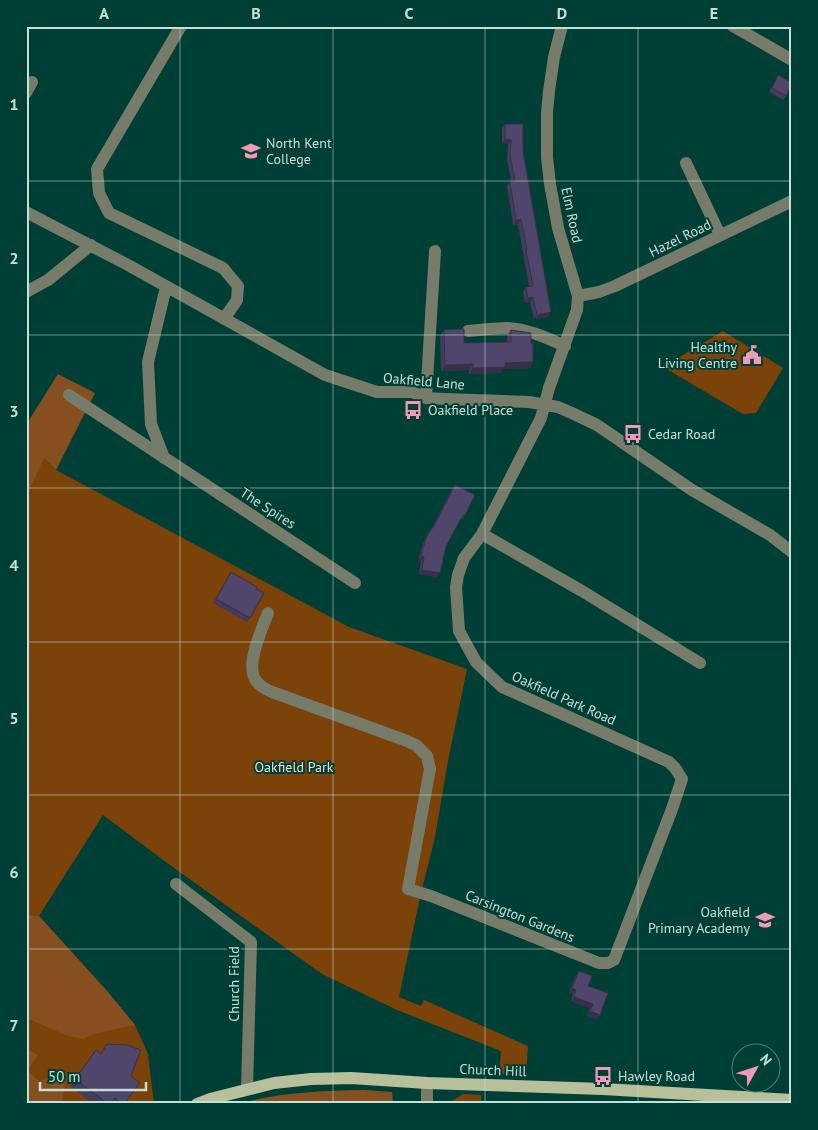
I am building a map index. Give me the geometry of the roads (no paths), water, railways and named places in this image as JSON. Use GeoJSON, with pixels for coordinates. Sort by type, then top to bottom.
{"type":"FeatureCollection","features":[{"type":"Feature","properties":{"kind":"main road","name":"Church Hill"},"geometry":{"type":"LineString","coordinates":[[197,1104],[210,1098],[274,1083],[335,1078],[603,1089],[792,1100]]}},
{"type":"Feature","properties":{"kind":"street"},"geometry":{"type":"LineString","coordinates":[[180,26],[97,169],[99,193],[109,213],[223,268],[238,286],[238,300],[224,319]]}},
{"type":"Feature","properties":{"kind":"street","name":"Elm Road"},"geometry":{"type":"LineString","coordinates":[[545,404],[578,305],[578,296],[558,228],[547,157],[549,91],[554,57],[562,26]]}},
{"type":"Feature","properties":{"kind":"street"},"geometry":{"type":"LineString","coordinates":[[734,26],[792,60]]}},
{"type":"Feature","properties":{"kind":"street"},"geometry":{"type":"LineString","coordinates":[[686,164],[720,235]]}},
{"type":"Feature","properties":{"kind":"street","name":"Hazel Road"},"geometry":{"type":"LineString","coordinates":[[578,296],[605,290],[792,201]]}},
{"type":"Feature","properties":{"kind":"street","name":"Oakfield Lane"},"geometry":{"type":"LineString","coordinates":[[26,212],[91,245],[325,374],[377,392],[412,392],[426,398],[525,402],[562,408],[597,425],[692,490],[770,535],[792,552]]}},
{"type":"Feature","properties":{"kind":"street"},"geometry":{"type":"LineString","coordinates":[[26,292],[48,280],[91,245]]}},
{"type":"Feature","properties":{"kind":"street"},"geometry":{"type":"LineString","coordinates":[[426,398],[435,251]]}},
{"type":"Feature","properties":{"kind":"street"},"geometry":{"type":"LineString","coordinates":[[164,458],[151,424],[148,362],[166,287]]}},
{"type":"Feature","properties":{"kind":"street"},"geometry":{"type":"LineString","coordinates":[[468,331],[508,328],[523,330],[565,346]]}},
{"type":"Feature","properties":{"kind":"street","name":"The Spires"},"geometry":{"type":"LineString","coordinates":[[69,395],[355,583]]}},
{"type":"Feature","properties":{"kind":"street","name":"Oakfield Park Road"},"geometry":{"type":"LineString","coordinates":[[545,404],[541,418],[482,534],[464,558],[456,587],[459,631],[476,662],[502,687],[669,762],[682,779],[614,960],[608,963],[599,963]]}},
{"type":"Feature","properties":{"kind":"street"},"geometry":{"type":"LineString","coordinates":[[482,534],[590,596],[700,663]]}},
{"type":"Feature","properties":{"kind":"street","name":"Carsington Gardens"},"geometry":{"type":"LineString","coordinates":[[268,612],[258,638],[252,668],[254,677],[261,686],[272,692],[402,739],[416,745],[427,756],[430,769],[408,889],[431,896],[599,963]]}},
{"type":"Feature","properties":{"kind":"street","name":"Church Field"},"geometry":{"type":"LineString","coordinates":[[176,884],[251,942],[247,1089]]}},
{"type":"Feature","properties":{"kind":"street"},"geometry":{"type":"LineString","coordinates":[[427,1083],[427,1104]]}},
{"type":"Feature","properties":{"kind":"place","name":"North Kent College"},"geometry":{"type":"Point","coordinates":[251,151]}},
{"type":"Feature","properties":{"kind":"place","name":"Healthy Living Centre"},"geometry":{"type":"Point","coordinates":[752,355]}},
{"type":"Feature","properties":{"kind":"place","name":"Oakfield Place"},"geometry":{"type":"Point","coordinates":[413,410]}},
{"type":"Feature","properties":{"kind":"place","name":"Cedar Road"},"geometry":{"type":"Point","coordinates":[633,434]}},
{"type":"Feature","properties":{"kind":"place","name":"Oakfield Primary Academy"},"geometry":{"type":"Point","coordinates":[765,920]}},
{"type":"Feature","properties":{"kind":"place","name":"Hawley Road"},"geometry":{"type":"Point","coordinates":[603,1076]}},
{"type":"Feature","properties":{"kind":"park label","name":"Oakfield Park"},"geometry":{"type":"Point","coordinates":[294,767]}}]}
